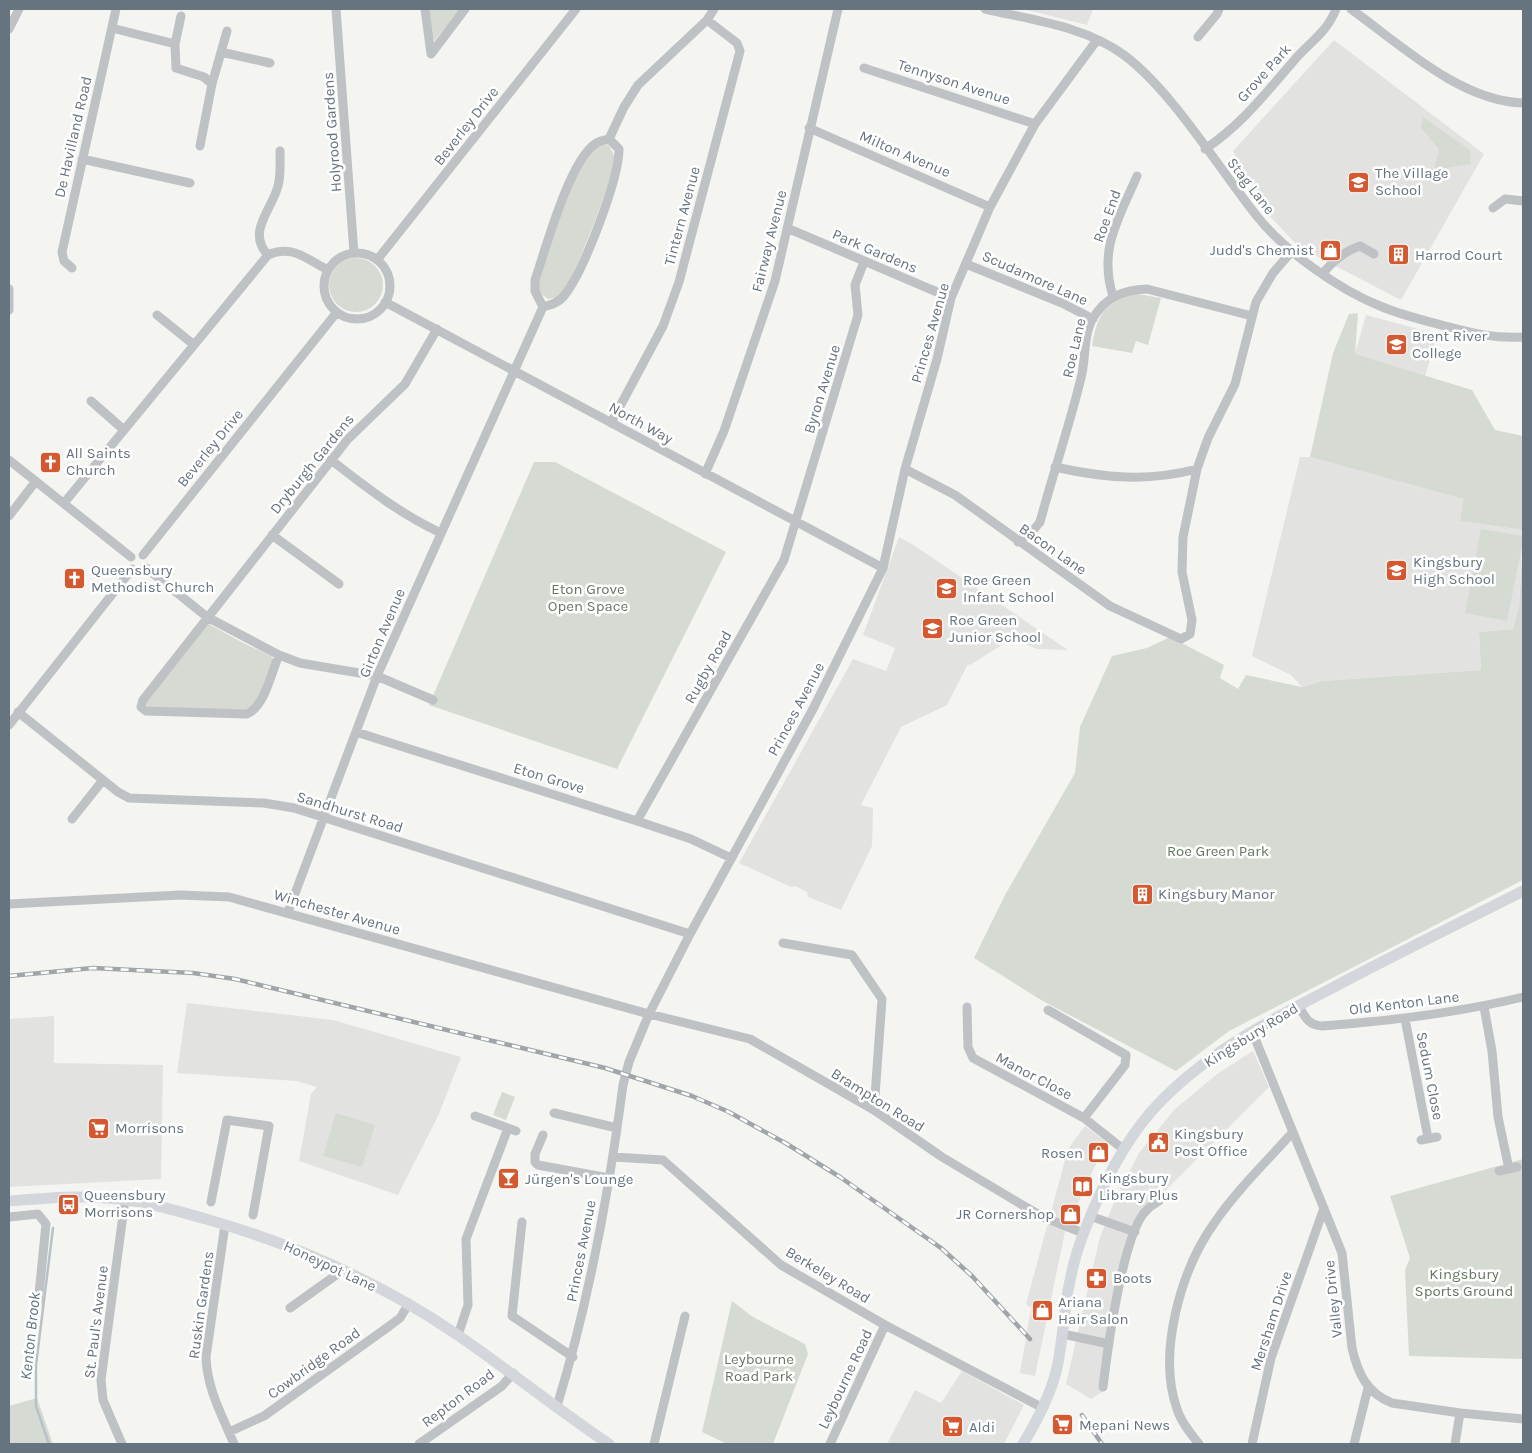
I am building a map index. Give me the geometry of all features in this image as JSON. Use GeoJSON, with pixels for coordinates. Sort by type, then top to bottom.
{"type":"FeatureCollection","features":[{"type":"Feature","properties":{"kind":"main road","name":"Kingsbury Road"},"geometry":{"type":"LineString","coordinates":[[1023,1444],[1043,1408],[1056,1371],[1070,1282],[1083,1233],[1102,1188],[1123,1149],[1150,1113],[1181,1082],[1215,1054],[1252,1031],[1298,1005],[1523,891]]}},
{"type":"Feature","properties":{"kind":"main road","name":"Honeypot Lane"},"geometry":{"type":"LineString","coordinates":[[9,1201],[73,1196],[125,1200],[161,1206],[284,1243],[343,1270],[408,1305],[458,1335],[513,1373],[604,1443]]}},
{"type":"Feature","properties":{"kind":"street"},"geometry":{"type":"LineString","coordinates":[[9,29],[19,9]]}},
{"type":"Feature","properties":{"kind":"street","name":"De Havilland Road"},"geometry":{"type":"LineString","coordinates":[[72,268],[64,261],[62,252],[116,9]]}},
{"type":"Feature","properties":{"kind":"street","name":"Holyrood Gardens"},"geometry":{"type":"LineString","coordinates":[[336,9],[354,253]]}},
{"type":"Feature","properties":{"kind":"street"},"geometry":{"type":"LineString","coordinates":[[424,9],[431,54],[465,9]]}},
{"type":"Feature","properties":{"kind":"street","name":"Beverley Drive"},"geometry":{"type":"LineString","coordinates":[[378,260],[576,9]]}},
{"type":"Feature","properties":{"kind":"street"},"geometry":{"type":"LineString","coordinates":[[609,139],[619,149],[619,160],[606,205],[584,258],[564,296],[558,302],[543,307],[535,291],[535,280],[566,192],[590,148],[596,143],[609,139],[624,107],[638,85],[707,20],[714,9]]}},
{"type":"Feature","properties":{"kind":"street","name":"Fairway Avenue"},"geometry":{"type":"LineString","coordinates":[[705,474],[724,431],[773,287],[838,9]]}},
{"type":"Feature","properties":{"kind":"street","name":"Stag Lane"},"geometry":{"type":"LineString","coordinates":[[985,9],[1079,31],[1122,54],[1152,80],[1265,226],[1292,251],[1323,273],[1369,301],[1402,314],[1490,338],[1523,337]]}},
{"type":"Feature","properties":{"kind":"street"},"geometry":{"type":"LineString","coordinates":[[1198,37],[1219,9]]}},
{"type":"Feature","properties":{"kind":"street","name":"Grove Park"},"geometry":{"type":"LineString","coordinates":[[1206,149],[1230,132],[1299,54],[1322,34],[1336,9]]}},
{"type":"Feature","properties":{"kind":"street"},"geometry":{"type":"LineString","coordinates":[[1351,9],[1463,88],[1500,101],[1523,103]]}},
{"type":"Feature","properties":{"kind":"street"},"geometry":{"type":"LineString","coordinates":[[181,16],[175,44],[176,68],[204,76],[212,84]]}},
{"type":"Feature","properties":{"kind":"street","name":"Tintern Avenue"},"geometry":{"type":"LineString","coordinates":[[611,423],[663,326],[679,282],[740,51],[737,43],[707,20]]}},
{"type":"Feature","properties":{"kind":"street"},"geometry":{"type":"LineString","coordinates":[[112,28],[175,44]]}},
{"type":"Feature","properties":{"kind":"street"},"geometry":{"type":"LineString","coordinates":[[200,146],[212,84],[227,31]]}},
{"type":"Feature","properties":{"kind":"street","name":"Princes Avenue"},"geometry":{"type":"LineString","coordinates":[[557,1406],[573,1357],[593,1266],[613,1157],[623,1085],[629,1062],[649,1014],[690,934],[813,709],[883,568],[905,470],[937,358],[951,298],[990,207],[1035,124],[1097,40]]}},
{"type":"Feature","properties":{"kind":"street"},"geometry":{"type":"LineString","coordinates":[[221,52],[270,63]]}},
{"type":"Feature","properties":{"kind":"street","name":"Tennyson Avenue"},"geometry":{"type":"LineString","coordinates":[[864,68],[1035,124]]}},
{"type":"Feature","properties":{"kind":"street","name":"Milton Avenue"},"geometry":{"type":"LineString","coordinates":[[809,128],[990,207]]}},
{"type":"Feature","properties":{"kind":"street"},"geometry":{"type":"LineString","coordinates":[[268,255],[258,240],[267,207],[277,190],[280,179],[280,151]]}},
{"type":"Feature","properties":{"kind":"street"},"geometry":{"type":"LineString","coordinates":[[82,159],[190,183]]}},
{"type":"Feature","properties":{"kind":"street","name":"Roe End"},"geometry":{"type":"LineString","coordinates":[[1113,296],[1107,277],[1110,243],[1137,176]]}},
{"type":"Feature","properties":{"kind":"street"},"geometry":{"type":"LineString","coordinates":[[1493,208],[1505,199],[1523,201]]}},
{"type":"Feature","properties":{"kind":"street","name":"Park Gardens"},"geometry":{"type":"LineString","coordinates":[[787,228],[951,298]]}},
{"type":"Feature","properties":{"kind":"street"},"geometry":{"type":"LineString","coordinates":[[1323,273],[1334,259],[1353,248],[1360,246],[1374,254]]}},
{"type":"Feature","properties":{"kind":"street"},"geometry":{"type":"LineString","coordinates":[[64,503],[268,255],[279,250],[288,249],[328,270]]}},
{"type":"Feature","properties":{"kind":"street"},"geometry":{"type":"LineString","coordinates":[[1055,467],[1095,476],[1141,479],[1175,475],[1196,469],[1208,438],[1235,384],[1256,302],[1269,279],[1292,251]]}},
{"type":"Feature","properties":{"kind":"street"},"geometry":{"type":"LineString","coordinates":[[354,253],[367,254],[378,260],[388,273],[390,287],[386,302],[378,312],[365,318],[353,318],[337,312],[326,297],[325,281],[328,270],[339,258],[354,253]]}},
{"type":"Feature","properties":{"kind":"street","name":"Byron Avenue"},"geometry":{"type":"LineString","coordinates":[[796,523],[858,315],[855,285],[864,262]]}},
{"type":"Feature","properties":{"kind":"street","name":"Scudamore Lane"},"geometry":{"type":"LineString","coordinates":[[966,264],[1062,303],[1092,319]]}},
{"type":"Feature","properties":{"kind":"street"},"geometry":{"type":"LineString","coordinates":[[9,289],[9,310]]}},
{"type":"Feature","properties":{"kind":"street"},"geometry":{"type":"LineString","coordinates":[[1113,296],[1132,290],[1147,289],[1252,316]]}},
{"type":"Feature","properties":{"kind":"street","name":"Roe Lane"},"geometry":{"type":"LineString","coordinates":[[1018,542],[1040,522],[1082,377],[1092,319],[1113,296]]}},
{"type":"Feature","properties":{"kind":"street","name":"North Way"},"geometry":{"type":"LineString","coordinates":[[386,302],[883,568]]}},
{"type":"Feature","properties":{"kind":"street","name":"Girton Avenue"},"geometry":{"type":"LineString","coordinates":[[288,912],[377,676],[543,307]]}},
{"type":"Feature","properties":{"kind":"street","name":"Beverley Drive"},"geometry":{"type":"LineString","coordinates":[[143,555],[337,312]]}},
{"type":"Feature","properties":{"kind":"street"},"geometry":{"type":"LineString","coordinates":[[157,315],[193,344]]}},
{"type":"Feature","properties":{"kind":"street","name":"Dryburgh Gardens"},"geometry":{"type":"LineString","coordinates":[[278,655],[259,704],[254,711],[247,714],[146,711],[141,707],[143,700],[331,460],[367,418],[405,384],[437,329]]}},
{"type":"Feature","properties":{"kind":"street"},"geometry":{"type":"LineString","coordinates":[[91,401],[124,430]]}},
{"type":"Feature","properties":{"kind":"street"},"geometry":{"type":"LineString","coordinates":[[9,460],[131,557]]}},
{"type":"Feature","properties":{"kind":"street"},"geometry":{"type":"LineString","coordinates":[[331,460],[391,507],[413,520],[441,532]]}},
{"type":"Feature","properties":{"kind":"street","name":"Bacon Lane"},"geometry":{"type":"LineString","coordinates":[[905,470],[955,495],[1018,542],[1110,606],[1180,639],[1190,634],[1192,620],[1182,572],[1183,538],[1196,469]]}},
{"type":"Feature","properties":{"kind":"street"},"geometry":{"type":"LineString","coordinates":[[9,516],[36,481]]}},
{"type":"Feature","properties":{"kind":"street","name":"Rugby Road"},"geometry":{"type":"LineString","coordinates":[[637,821],[784,560],[796,523]]}},
{"type":"Feature","properties":{"kind":"street"},"geometry":{"type":"LineString","coordinates":[[272,535],[339,584]]}},
{"type":"Feature","properties":{"kind":"street"},"geometry":{"type":"LineString","coordinates":[[136,553],[143,555],[146,561],[144,567],[139,570],[132,569],[129,563],[131,557],[136,553]]}},
{"type":"Feature","properties":{"kind":"street"},"geometry":{"type":"LineString","coordinates":[[144,567],[207,617],[278,655],[300,663],[377,676],[433,700]]}},
{"type":"Feature","properties":{"kind":"street"},"geometry":{"type":"LineString","coordinates":[[12,719],[132,569]]}},
{"type":"Feature","properties":{"kind":"street","name":"Sandhurst Road"},"geometry":{"type":"LineString","coordinates":[[12,719],[129,798],[264,803],[323,817],[690,934]]}},
{"type":"Feature","properties":{"kind":"street","name":"Eton Grove"},"geometry":{"type":"LineString","coordinates":[[356,732],[691,839],[731,858]]}},
{"type":"Feature","properties":{"kind":"street"},"geometry":{"type":"LineString","coordinates":[[72,820],[104,780]]}},
{"type":"Feature","properties":{"kind":"street","name":"Winchester Avenue"},"geometry":{"type":"LineString","coordinates":[[9,904],[180,895],[229,897],[649,1014]]}},
{"type":"Feature","properties":{"kind":"street"},"geometry":{"type":"LineString","coordinates":[[783,943],[852,955],[882,999],[874,1110]]}},
{"type":"Feature","properties":{"kind":"street","name":"Old Kenton Lane"},"geometry":{"type":"LineString","coordinates":[[1298,1005],[1307,1021],[1314,1025],[1405,1019],[1484,1007],[1523,998]]}},
{"type":"Feature","properties":{"kind":"street","name":"Manor Close"},"geometry":{"type":"LineString","coordinates":[[967,1007],[968,1047],[973,1058],[1084,1118],[1123,1149]]}},
{"type":"Feature","properties":{"kind":"street"},"geometry":{"type":"LineString","coordinates":[[1484,1007],[1492,1051],[1498,1117],[1508,1169]]}},
{"type":"Feature","properties":{"kind":"street"},"geometry":{"type":"LineString","coordinates":[[1048,1010],[1126,1055],[1127,1061],[1123,1068],[1084,1118]]}},
{"type":"Feature","properties":{"kind":"street","name":"Brampton Road"},"geometry":{"type":"LineString","coordinates":[[649,1014],[750,1039],[874,1110],[942,1157],[1043,1217],[1083,1233]]}},
{"type":"Feature","properties":{"kind":"street","name":"Sedum Close"},"geometry":{"type":"LineString","coordinates":[[1405,1019],[1428,1138]]}},
{"type":"Feature","properties":{"kind":"street","name":"Valley Drive"},"geometry":{"type":"LineString","coordinates":[[1252,1031],[1342,1253],[1352,1348],[1355,1363],[1368,1388]]}},
{"type":"Feature","properties":{"kind":"street"},"geometry":{"type":"LineString","coordinates":[[554,1113],[617,1128]]}},
{"type":"Feature","properties":{"kind":"street"},"geometry":{"type":"LineString","coordinates":[[458,1335],[468,1305],[466,1239],[512,1129],[476,1116]]}},
{"type":"Feature","properties":{"kind":"street"},"geometry":{"type":"LineString","coordinates":[[211,1202],[227,1120],[269,1126],[253,1215]]}},
{"type":"Feature","properties":{"kind":"street"},"geometry":{"type":"LineString","coordinates":[[1199,1444],[1177,1411],[1171,1388],[1172,1339],[1177,1305],[1200,1246],[1215,1221],[1292,1133]]}},
{"type":"Feature","properties":{"kind":"street"},"geometry":{"type":"LineString","coordinates":[[543,1135],[535,1154],[535,1162],[538,1165],[609,1178]]}},
{"type":"Feature","properties":{"kind":"street","name":"Berkeley Road"},"geometry":{"type":"LineString","coordinates":[[613,1157],[664,1160],[779,1263],[885,1325],[1043,1408]]}},
{"type":"Feature","properties":{"kind":"street","name":"St. Paul's Avenue"},"geometry":{"type":"LineString","coordinates":[[122,1444],[103,1400],[100,1380],[125,1200]]}},
{"type":"Feature","properties":{"kind":"street"},"geometry":{"type":"LineString","coordinates":[[1102,1387],[1125,1260],[1134,1232],[1145,1212],[1159,1200]]}},
{"type":"Feature","properties":{"kind":"street","name":"Mersham Drive"},"geometry":{"type":"LineString","coordinates":[[1252,1444],[1272,1358],[1324,1208]]}},
{"type":"Feature","properties":{"kind":"street"},"geometry":{"type":"LineString","coordinates":[[9,1217],[38,1214],[46,1224],[38,1304]]}},
{"type":"Feature","properties":{"kind":"street"},"geometry":{"type":"LineString","coordinates":[[1090,1216],[1134,1232]]}},
{"type":"Feature","properties":{"kind":"street"},"geometry":{"type":"LineString","coordinates":[[522,1222],[512,1316],[573,1357]]}},
{"type":"Feature","properties":{"kind":"street","name":"Ruskin Gardens"},"geometry":{"type":"LineString","coordinates":[[225,1225],[206,1357],[210,1389],[234,1444]]}},
{"type":"Feature","properties":{"kind":"street"},"geometry":{"type":"LineString","coordinates":[[290,1308],[343,1270]]}},
{"type":"Feature","properties":{"kind":"street","name":"Cowbridge Road"},"geometry":{"type":"LineString","coordinates":[[229,1432],[269,1412],[400,1318],[408,1305]]}},
{"type":"Feature","properties":{"kind":"street"},"geometry":{"type":"LineString","coordinates":[[654,1444],[685,1316]]}},
{"type":"Feature","properties":{"kind":"street","name":"Leybourne Road"},"geometry":{"type":"LineString","coordinates":[[830,1444],[885,1325]]}},
{"type":"Feature","properties":{"kind":"street"},"geometry":{"type":"LineString","coordinates":[[1063,1334],[1109,1344]]}},
{"type":"Feature","properties":{"kind":"street","name":"Repton Road"},"geometry":{"type":"LineString","coordinates":[[419,1444],[502,1386],[513,1373]]}},
{"type":"Feature","properties":{"kind":"street"},"geometry":{"type":"LineString","coordinates":[[1354,1444],[1368,1388],[1392,1402],[1460,1413],[1523,1419]]}},
{"type":"Feature","properties":{"kind":"street"},"geometry":{"type":"LineString","coordinates":[[1455,1444],[1460,1413]]}},
{"type":"Feature","properties":{"kind":"shaded area"},"geometry":{"type":"Polygon","coordinates":[[[1023,9],[1093,9],[1087,25],[1023,9]]]}},
{"type":"Feature","properties":{"kind":"shaded area","name":"The Village School"},"geometry":{"type":"Polygon","coordinates":[[[1334,40],[1484,154],[1401,300],[1299,247],[1264,210],[1233,151],[1334,40]]]}},
{"type":"Feature","properties":{"kind":"shaded area","name":"Brent River College"},"geometry":{"type":"Polygon","coordinates":[[[1366,315],[1437,334],[1425,377],[1354,357],[1366,315]]]}},
{"type":"Feature","properties":{"kind":"shaded area","name":"Kingsbury High School"},"geometry":{"type":"Polygon","coordinates":[[[1300,457],[1310,457],[1463,499],[1460,521],[1523,530],[1519,606],[1513,629],[1479,632],[1481,670],[1322,681],[1302,687],[1291,675],[1252,656],[1300,457]]]}},
{"type":"Feature","properties":{"kind":"shaded area"},"geometry":{"type":"Polygon","coordinates":[[[899,537],[1068,650],[1037,649],[1013,638],[970,665],[968,664],[947,705],[901,727],[861,805],[873,808],[872,846],[841,910],[808,897],[807,892],[795,886],[791,887],[739,863],[853,659],[886,671],[895,648],[863,635],[899,537]]]}},
{"type":"Feature","properties":{"kind":"shaded area"},"geometry":{"type":"Polygon","coordinates":[[[187,1003],[333,1020],[461,1057],[439,1114],[398,1195],[299,1161],[311,1094],[317,1087],[297,1081],[177,1073],[187,1003]]]}},
{"type":"Feature","properties":{"kind":"shaded area"},"geometry":{"type":"Polygon","coordinates":[[[54,1016],[54,1063],[163,1065],[161,1179],[9,1187],[9,1019],[54,1016]]]}},
{"type":"Feature","properties":{"kind":"shaded area"},"geometry":{"type":"Polygon","coordinates":[[[1253,1051],[1269,1087],[1150,1206],[1134,1236],[1116,1291],[1105,1390],[1091,1399],[1066,1384],[1100,1237],[1118,1193],[1139,1153],[1175,1109],[1217,1074],[1253,1051]]]}},
{"type":"Feature","properties":{"kind":"shaded area"},"geometry":{"type":"Polygon","coordinates":[[[1085,1126],[1109,1144],[1094,1168],[1065,1232],[1035,1376],[1020,1373],[1031,1308],[1026,1304],[1068,1149],[1085,1126]]]}},
{"type":"Feature","properties":{"kind":"shaded area"},"geometry":{"type":"Polygon","coordinates":[[[962,1371],[1024,1405],[1004,1444],[887,1444],[915,1390],[941,1403],[962,1371]]]}},
{"type":"Feature","properties":{"kind":"green space"},"geometry":{"type":"Polygon","coordinates":[[[429,9],[461,9],[434,41],[429,9]]]}},
{"type":"Feature","properties":{"kind":"green space"},"geometry":{"type":"Polygon","coordinates":[[[1423,117],[1470,150],[1471,164],[1445,168],[1442,179],[1438,177],[1435,166],[1439,149],[1421,128],[1423,117]]]}},
{"type":"Feature","properties":{"kind":"green space"},"geometry":{"type":"Polygon","coordinates":[[[601,144],[609,146],[614,156],[609,182],[602,203],[568,284],[562,293],[548,299],[539,292],[538,279],[573,185],[591,152],[601,144]]]}},
{"type":"Feature","properties":{"kind":"green space"},"geometry":{"type":"Polygon","coordinates":[[[356,258],[366,260],[375,266],[381,275],[383,285],[381,295],[375,304],[366,310],[356,312],[346,310],[337,304],[331,295],[329,285],[331,275],[337,266],[346,260],[356,258]]]}},
{"type":"Feature","properties":{"kind":"green space"},"geometry":{"type":"Polygon","coordinates":[[[1137,294],[1161,298],[1148,345],[1136,341],[1132,353],[1092,346],[1097,326],[1104,311],[1117,300],[1137,294]]]}},
{"type":"Feature","properties":{"kind":"green space"},"geometry":{"type":"Polygon","coordinates":[[[1358,313],[1355,354],[1472,390],[1495,430],[1523,436],[1523,530],[1460,521],[1463,499],[1310,457],[1333,353],[1349,314],[1358,313]]]}},
{"type":"Feature","properties":{"kind":"green space","name":"Eton Grove Open Space"},"geometry":{"type":"Polygon","coordinates":[[[534,462],[555,462],[726,552],[617,769],[429,705],[534,462]]]}},
{"type":"Feature","properties":{"kind":"green space"},"geometry":{"type":"Polygon","coordinates":[[[1481,529],[1523,536],[1507,621],[1465,613],[1481,529]]]}},
{"type":"Feature","properties":{"kind":"green space","name":"Roe Green Park"},"geometry":{"type":"Polygon","coordinates":[[[1523,541],[1523,880],[1229,1031],[1176,1071],[1041,1000],[974,958],[1005,895],[1075,773],[1080,727],[1112,656],[1147,648],[1170,637],[1224,665],[1220,678],[1238,689],[1246,675],[1302,687],[1322,681],[1481,670],[1479,632],[1513,629],[1519,606],[1523,541]]]}},
{"type":"Feature","properties":{"kind":"green space"},"geometry":{"type":"Polygon","coordinates":[[[209,624],[271,656],[274,661],[257,702],[247,710],[152,708],[147,706],[146,701],[204,626],[209,624]]]}},
{"type":"Feature","properties":{"kind":"green space"},"geometry":{"type":"Polygon","coordinates":[[[502,1092],[515,1097],[506,1120],[493,1115],[502,1092]]]}},
{"type":"Feature","properties":{"kind":"green space"},"geometry":{"type":"Polygon","coordinates":[[[336,1113],[375,1125],[362,1167],[323,1156],[336,1113]]]}},
{"type":"Feature","properties":{"kind":"green space","name":"Kingsbury Sports Ground"},"geometry":{"type":"Polygon","coordinates":[[[1523,1159],[1523,1359],[1409,1356],[1405,1270],[1410,1258],[1390,1196],[1523,1159]]]}},
{"type":"Feature","properties":{"kind":"green space","name":"Leybourne Road Park"},"geometry":{"type":"Polygon","coordinates":[[[732,1301],[753,1317],[805,1344],[808,1354],[773,1444],[727,1444],[702,1432],[732,1301]]]}},
{"type":"Feature","properties":{"kind":"green space"},"geometry":{"type":"Polygon","coordinates":[[[37,1398],[53,1444],[9,1444],[9,1406],[37,1398]]]}},
{"type":"Feature","properties":{"kind":"waterway","name":"Kenton Brook"},"geometry":{"type":"LineString","coordinates":[[49,1444],[36,1406],[36,1365],[53,1228]]}},
{"type":"Feature","properties":{"kind":"railway"},"geometry":{"type":"LineString","coordinates":[[9,976],[93,968],[193,973],[235,979],[605,1068],[692,1096],[729,1112],[787,1144],[840,1177],[941,1248],[972,1276],[1030,1339]]}},
{"type":"Feature","properties":{"kind":"railway"},"geometry":{"type":"LineString","coordinates":[[1082,1415],[1102,1444]]}},
{"type":"Feature","properties":{"kind":"place","name":"The Village School"},"geometry":{"type":"Point","coordinates":[1359,182]}},
{"type":"Feature","properties":{"kind":"place","name":"Judd's Chemist"},"geometry":{"type":"Point","coordinates":[1330,250]}},
{"type":"Feature","properties":{"kind":"place","name":"Harrod Court"},"geometry":{"type":"Point","coordinates":[1399,255]}},
{"type":"Feature","properties":{"kind":"place","name":"Brent River College"},"geometry":{"type":"Point","coordinates":[1396,345]}},
{"type":"Feature","properties":{"kind":"place","name":"All Saints Church"},"geometry":{"type":"Point","coordinates":[50,462]}},
{"type":"Feature","properties":{"kind":"place","name":"Kingsbury High School"},"geometry":{"type":"Point","coordinates":[1397,571]}},
{"type":"Feature","properties":{"kind":"place","name":"Queensbury Methodist Church"},"geometry":{"type":"Point","coordinates":[75,579]}},
{"type":"Feature","properties":{"kind":"place","name":"Roe Green Infant School"},"geometry":{"type":"Point","coordinates":[947,589]}},
{"type":"Feature","properties":{"kind":"place","name":"Roe Green Junior School"},"geometry":{"type":"Point","coordinates":[933,629]}},
{"type":"Feature","properties":{"kind":"place","name":"Kingsbury Manor"},"geometry":{"type":"Point","coordinates":[1142,894]}},
{"type":"Feature","properties":{"kind":"place","name":"Morrisons"},"geometry":{"type":"Point","coordinates":[99,1128]}},
{"type":"Feature","properties":{"kind":"place","name":"Kingsbury Post Office"},"geometry":{"type":"Point","coordinates":[1158,1143]}},
{"type":"Feature","properties":{"kind":"place","name":"Rosen"},"geometry":{"type":"Point","coordinates":[1099,1153]}},
{"type":"Feature","properties":{"kind":"place","name":"Jürgen's Lounge"},"geometry":{"type":"Point","coordinates":[509,1179]}},
{"type":"Feature","properties":{"kind":"place","name":"Kingsbury Library Plus"},"geometry":{"type":"Point","coordinates":[1083,1187]}},
{"type":"Feature","properties":{"kind":"place","name":"Queensbury Morrisons"},"geometry":{"type":"Point","coordinates":[68,1204]}},
{"type":"Feature","properties":{"kind":"place","name":"JR Cornershop"},"geometry":{"type":"Point","coordinates":[1070,1214]}},
{"type":"Feature","properties":{"kind":"place","name":"Boots"},"geometry":{"type":"Point","coordinates":[1097,1278]}},
{"type":"Feature","properties":{"kind":"place","name":"Ariana Hair Salon"},"geometry":{"type":"Point","coordinates":[1042,1311]}},
{"type":"Feature","properties":{"kind":"place","name":"Mepani News"},"geometry":{"type":"Point","coordinates":[1063,1425]}},
{"type":"Feature","properties":{"kind":"place","name":"Aldi"},"geometry":{"type":"Point","coordinates":[953,1427]}}]}
